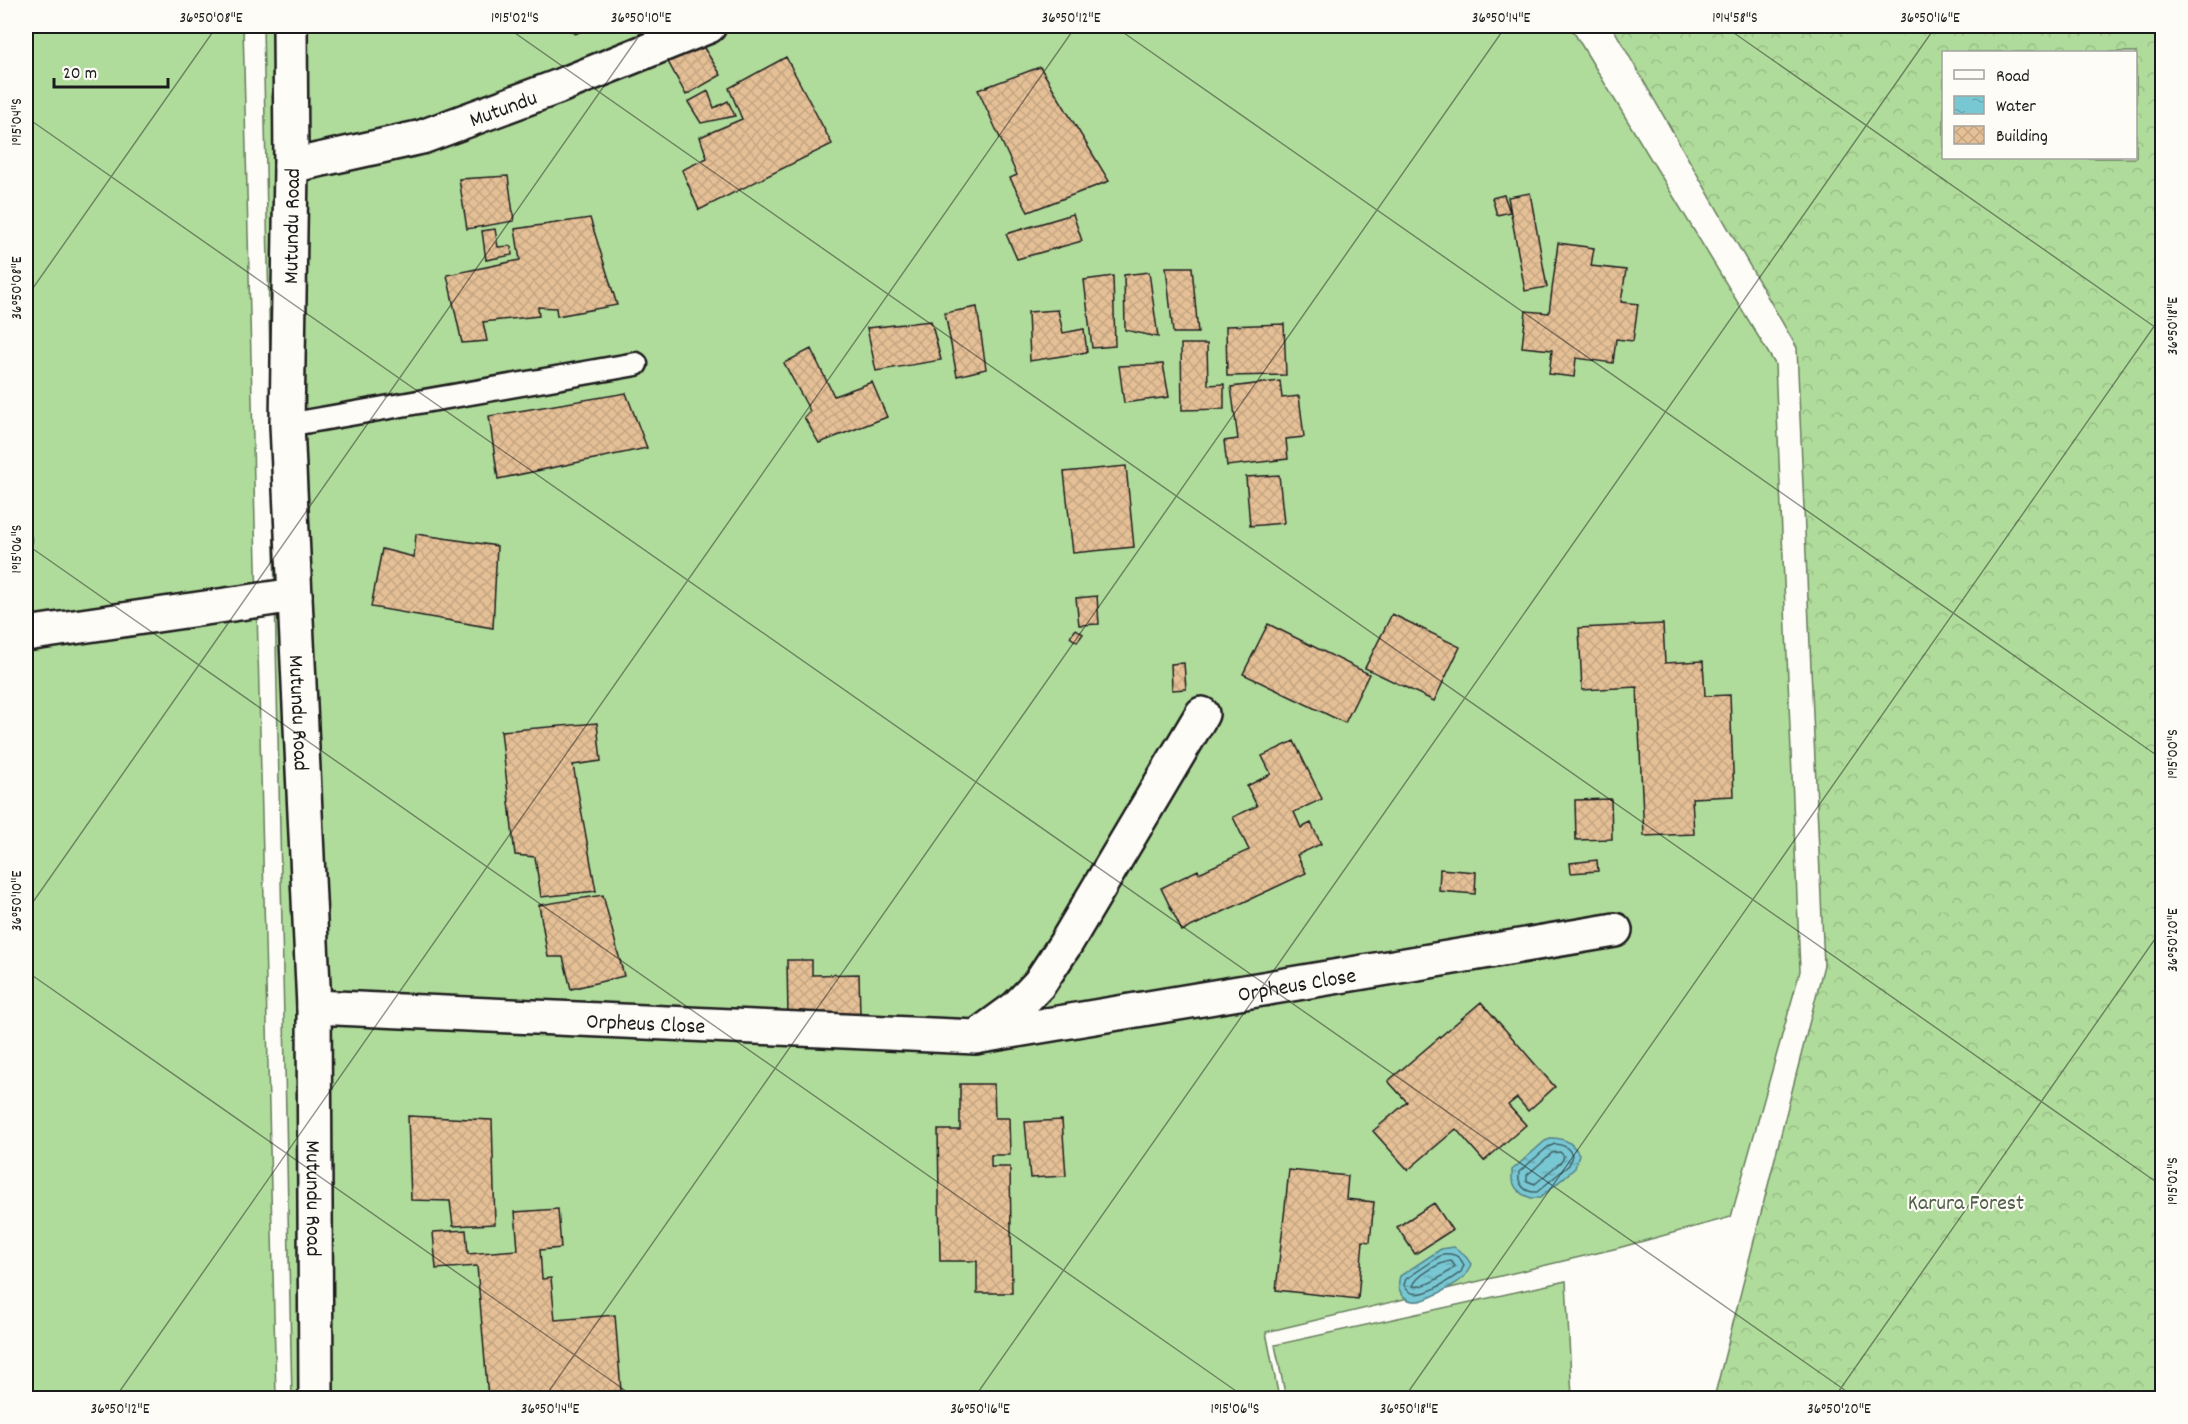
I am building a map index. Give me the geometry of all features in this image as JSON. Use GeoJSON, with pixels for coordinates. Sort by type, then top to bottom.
{"type":"FeatureCollection","features":[{"type":"Feature","properties":{"kind":"street","name":"Mutundu Road"},"geometry":{"type":"LineString","coordinates":[[290,26],[291,166],[287,425],[314,1007],[316,1398]]}},
{"type":"Feature","properties":{"kind":"street","name":"Mutundu"},"geometry":{"type":"LineString","coordinates":[[291,166],[422,137],[557,87],[709,26]]}},
{"type":"Feature","properties":{"kind":"street"},"geometry":{"type":"LineString","coordinates":[[26,634],[294,595]]}},
{"type":"Feature","properties":{"kind":"street"},"geometry":{"type":"LineString","coordinates":[[976,1037],[1017,1007],[1039,984],[1066,943],[1202,714]]}},
{"type":"Feature","properties":{"kind":"street","name":"Orpheus Close"},"geometry":{"type":"LineString","coordinates":[[314,1007],[976,1037],[1615,930]]}},
{"type":"Feature","properties":{"kind":"lane"},"geometry":{"type":"LineString","coordinates":[[287,425],[636,364]]}},
{"type":"Feature","properties":{"kind":"green space"},"geometry":{"type":"Polygon","coordinates":[[[26,26],[243,26],[276,1398],[26,1398],[26,26]]]}},
{"type":"Feature","properties":{"kind":"green space"},"geometry":{"type":"Polygon","coordinates":[[[263,26],[1570,26],[1775,364],[1800,971],[1731,1217],[1618,1248],[1266,1332],[1279,1398],[292,1398],[263,26]]]}},
{"type":"Feature","properties":{"kind":"green space","name":"Karura Forest"},"geometry":{"type":"Polygon","coordinates":[[[1612,26],[2162,26],[2162,1398],[1714,1398],[1824,965],[1797,348],[1612,26]]]}},
{"type":"Feature","properties":{"kind":"green space"},"geometry":{"type":"Polygon","coordinates":[[[1566,1281],[1572,1398],[1286,1398],[1275,1345],[1566,1281]]]}},
{"type":"Feature","properties":{"kind":"water"},"geometry":{"type":"Polygon","coordinates":[[[1553,1138],[1562,1139],[1571,1144],[1579,1154],[1575,1168],[1540,1198],[1531,1198],[1522,1194],[1512,1180],[1512,1170],[1545,1141],[1553,1138]]]}},
{"type":"Feature","properties":{"kind":"water"},"geometry":{"type":"Polygon","coordinates":[[[1454,1247],[1464,1254],[1471,1264],[1464,1277],[1445,1290],[1423,1300],[1412,1301],[1403,1296],[1399,1287],[1400,1276],[1441,1249],[1454,1247]]]}},
{"type":"Feature","properties":{"kind":"building"},"geometry":{"type":"Polygon","coordinates":[[[563,26],[593,26],[575,34],[563,26]]]}},
{"type":"Feature","properties":{"kind":"building"},"geometry":{"type":"Polygon","coordinates":[[[871,26],[906,26],[908,30],[872,31],[871,26]]]}},
{"type":"Feature","properties":{"kind":"building"},"geometry":{"type":"Polygon","coordinates":[[[699,40],[721,75],[686,95],[665,56],[699,40]]]}},
{"type":"Feature","properties":{"kind":"building"},"geometry":{"type":"Polygon","coordinates":[[[786,57],[832,144],[699,210],[682,170],[707,158],[700,137],[742,119],[729,88],[786,57]]]}},
{"type":"Feature","properties":{"kind":"building"},"geometry":{"type":"Polygon","coordinates":[[[1040,67],[1109,181],[1028,212],[1010,178],[1017,175],[978,90],[1040,67]]]}},
{"type":"Feature","properties":{"kind":"building"},"geometry":{"type":"Polygon","coordinates":[[[708,91],[714,108],[728,101],[735,116],[701,123],[688,102],[708,91]]]}},
{"type":"Feature","properties":{"kind":"building"},"geometry":{"type":"Polygon","coordinates":[[[508,176],[514,221],[467,229],[459,179],[508,176]]]}},
{"type":"Feature","properties":{"kind":"building"},"geometry":{"type":"Polygon","coordinates":[[[1530,193],[1547,287],[1525,291],[1508,197],[1530,193]]]}},
{"type":"Feature","properties":{"kind":"building"},"geometry":{"type":"Polygon","coordinates":[[[1504,195],[1510,212],[1497,215],[1492,198],[1504,195]]]}},
{"type":"Feature","properties":{"kind":"building"},"geometry":{"type":"Polygon","coordinates":[[[1073,214],[1082,241],[1017,259],[1006,234],[1073,214]]]}},
{"type":"Feature","properties":{"kind":"building"},"geometry":{"type":"Polygon","coordinates":[[[590,218],[617,305],[557,316],[556,308],[538,307],[539,316],[483,322],[487,341],[462,343],[447,275],[520,260],[515,229],[590,218]]]}},
{"type":"Feature","properties":{"kind":"building"},"geometry":{"type":"Polygon","coordinates":[[[495,229],[498,247],[511,246],[512,255],[486,260],[482,231],[495,229]]]}},
{"type":"Feature","properties":{"kind":"building"},"geometry":{"type":"Polygon","coordinates":[[[1558,243],[1594,248],[1591,266],[1626,270],[1621,302],[1638,304],[1633,341],[1616,339],[1613,363],[1576,358],[1574,377],[1549,374],[1552,350],[1522,347],[1526,311],[1549,313],[1558,243]]]}},
{"type":"Feature","properties":{"kind":"building"},"geometry":{"type":"Polygon","coordinates":[[[1166,267],[1192,267],[1198,333],[1173,333],[1166,267]]]}},
{"type":"Feature","properties":{"kind":"building"},"geometry":{"type":"Polygon","coordinates":[[[1149,272],[1158,337],[1125,330],[1124,275],[1149,272]]]}},
{"type":"Feature","properties":{"kind":"building"},"geometry":{"type":"Polygon","coordinates":[[[1113,276],[1115,346],[1092,348],[1084,280],[1113,276]]]}},
{"type":"Feature","properties":{"kind":"building"},"geometry":{"type":"Polygon","coordinates":[[[977,307],[986,369],[957,376],[945,313],[977,307]]]}},
{"type":"Feature","properties":{"kind":"building"},"geometry":{"type":"Polygon","coordinates":[[[1058,310],[1063,333],[1084,329],[1087,352],[1030,361],[1028,312],[1058,310]]]}},
{"type":"Feature","properties":{"kind":"building"},"geometry":{"type":"Polygon","coordinates":[[[931,321],[941,360],[876,371],[867,328],[931,321]]]}},
{"type":"Feature","properties":{"kind":"building"},"geometry":{"type":"Polygon","coordinates":[[[1284,324],[1286,375],[1227,376],[1226,326],[1284,324]]]}},
{"type":"Feature","properties":{"kind":"building"},"geometry":{"type":"Polygon","coordinates":[[[1181,344],[1207,344],[1208,385],[1224,384],[1224,409],[1182,410],[1181,344]]]}},
{"type":"Feature","properties":{"kind":"building"},"geometry":{"type":"Polygon","coordinates":[[[811,349],[834,396],[872,382],[887,417],[819,443],[804,417],[810,411],[784,363],[811,349]]]}},
{"type":"Feature","properties":{"kind":"building"},"geometry":{"type":"Polygon","coordinates":[[[1163,364],[1169,397],[1124,403],[1119,366],[1163,364]]]}},
{"type":"Feature","properties":{"kind":"building"},"geometry":{"type":"Polygon","coordinates":[[[1280,381],[1282,398],[1299,396],[1304,437],[1286,439],[1288,459],[1227,466],[1224,441],[1238,439],[1231,387],[1280,381]]]}},
{"type":"Feature","properties":{"kind":"building"},"geometry":{"type":"Polygon","coordinates":[[[626,393],[647,448],[498,479],[489,416],[626,393]]]}},
{"type":"Feature","properties":{"kind":"building"},"geometry":{"type":"Polygon","coordinates":[[[1126,466],[1134,547],[1073,553],[1064,472],[1126,466]]]}},
{"type":"Feature","properties":{"kind":"building"},"geometry":{"type":"Polygon","coordinates":[[[1279,475],[1284,523],[1250,526],[1246,477],[1279,475]]]}},
{"type":"Feature","properties":{"kind":"building"},"geometry":{"type":"Polygon","coordinates":[[[26,510],[32,543],[26,545],[26,510]]]}},
{"type":"Feature","properties":{"kind":"building"},"geometry":{"type":"Polygon","coordinates":[[[416,534],[497,546],[493,628],[371,607],[382,549],[414,557],[416,534]]]}},
{"type":"Feature","properties":{"kind":"building"},"geometry":{"type":"Polygon","coordinates":[[[1097,596],[1099,624],[1079,625],[1076,598],[1097,596]]]}},
{"type":"Feature","properties":{"kind":"building"},"geometry":{"type":"Polygon","coordinates":[[[1392,614],[1460,647],[1434,701],[1365,668],[1392,614]]]}},
{"type":"Feature","properties":{"kind":"building"},"geometry":{"type":"Polygon","coordinates":[[[1268,624],[1369,674],[1345,723],[1243,674],[1268,624]]]}},
{"type":"Feature","properties":{"kind":"building"},"geometry":{"type":"Polygon","coordinates":[[[1663,624],[1665,663],[1703,661],[1705,696],[1730,695],[1734,796],[1692,798],[1694,834],[1644,836],[1637,687],[1582,690],[1579,628],[1663,624]]]}},
{"type":"Feature","properties":{"kind":"building"},"geometry":{"type":"Polygon","coordinates":[[[1076,629],[1083,634],[1077,642],[1070,637],[1076,629]]]}},
{"type":"Feature","properties":{"kind":"building"},"geometry":{"type":"Polygon","coordinates":[[[1184,663],[1186,689],[1172,690],[1171,664],[1184,663]]]}},
{"type":"Feature","properties":{"kind":"building"},"geometry":{"type":"Polygon","coordinates":[[[597,723],[601,761],[573,765],[596,891],[541,897],[535,857],[515,855],[501,731],[597,723]]]}},
{"type":"Feature","properties":{"kind":"building"},"geometry":{"type":"Polygon","coordinates":[[[1294,741],[1322,799],[1294,812],[1301,828],[1311,823],[1321,844],[1297,855],[1306,873],[1182,931],[1161,888],[1198,870],[1199,873],[1249,850],[1233,817],[1257,806],[1247,786],[1271,774],[1262,756],[1294,741]]]}},
{"type":"Feature","properties":{"kind":"building"},"geometry":{"type":"Polygon","coordinates":[[[1611,799],[1612,839],[1576,840],[1575,800],[1611,799]]]}},
{"type":"Feature","properties":{"kind":"building"},"geometry":{"type":"Polygon","coordinates":[[[1597,860],[1598,871],[1571,873],[1570,863],[1597,860]]]}},
{"type":"Feature","properties":{"kind":"building"},"geometry":{"type":"Polygon","coordinates":[[[1440,869],[1476,872],[1475,894],[1439,891],[1440,869]]]}},
{"type":"Feature","properties":{"kind":"building"},"geometry":{"type":"Polygon","coordinates":[[[603,895],[624,976],[571,989],[563,957],[548,957],[539,905],[603,895]]]}},
{"type":"Feature","properties":{"kind":"building"},"geometry":{"type":"Polygon","coordinates":[[[787,960],[812,960],[812,975],[859,974],[860,1015],[788,1016],[787,960]]]}},
{"type":"Feature","properties":{"kind":"building"},"geometry":{"type":"Polygon","coordinates":[[[1481,1002],[1555,1087],[1528,1111],[1517,1098],[1508,1105],[1526,1125],[1484,1161],[1456,1129],[1408,1170],[1373,1131],[1407,1102],[1388,1081],[1481,1002]]]}},
{"type":"Feature","properties":{"kind":"building"},"geometry":{"type":"Polygon","coordinates":[[[960,1084],[994,1084],[995,1118],[1009,1118],[1010,1155],[991,1155],[991,1167],[1010,1167],[1012,1293],[977,1293],[977,1261],[940,1261],[938,1130],[960,1130],[960,1084]]]}},
{"type":"Feature","properties":{"kind":"building"},"geometry":{"type":"Polygon","coordinates":[[[408,1116],[492,1120],[495,1224],[453,1226],[450,1201],[411,1200],[408,1116]]]}},
{"type":"Feature","properties":{"kind":"building"},"geometry":{"type":"Polygon","coordinates":[[[1062,1120],[1066,1176],[1030,1178],[1025,1122],[1062,1120]]]}},
{"type":"Feature","properties":{"kind":"building"},"geometry":{"type":"Polygon","coordinates":[[[1289,1170],[1348,1176],[1346,1199],[1374,1202],[1370,1242],[1363,1241],[1358,1299],[1276,1290],[1289,1170]]]}},
{"type":"Feature","properties":{"kind":"building"},"geometry":{"type":"Polygon","coordinates":[[[1434,1203],[1452,1230],[1415,1254],[1397,1227],[1434,1203]]]}},
{"type":"Feature","properties":{"kind":"building"},"geometry":{"type":"Polygon","coordinates":[[[558,1209],[561,1248],[540,1250],[542,1279],[551,1278],[555,1320],[615,1315],[621,1391],[552,1396],[552,1398],[488,1398],[477,1266],[436,1269],[433,1232],[466,1230],[468,1254],[518,1250],[515,1212],[558,1209]]]}}]}
